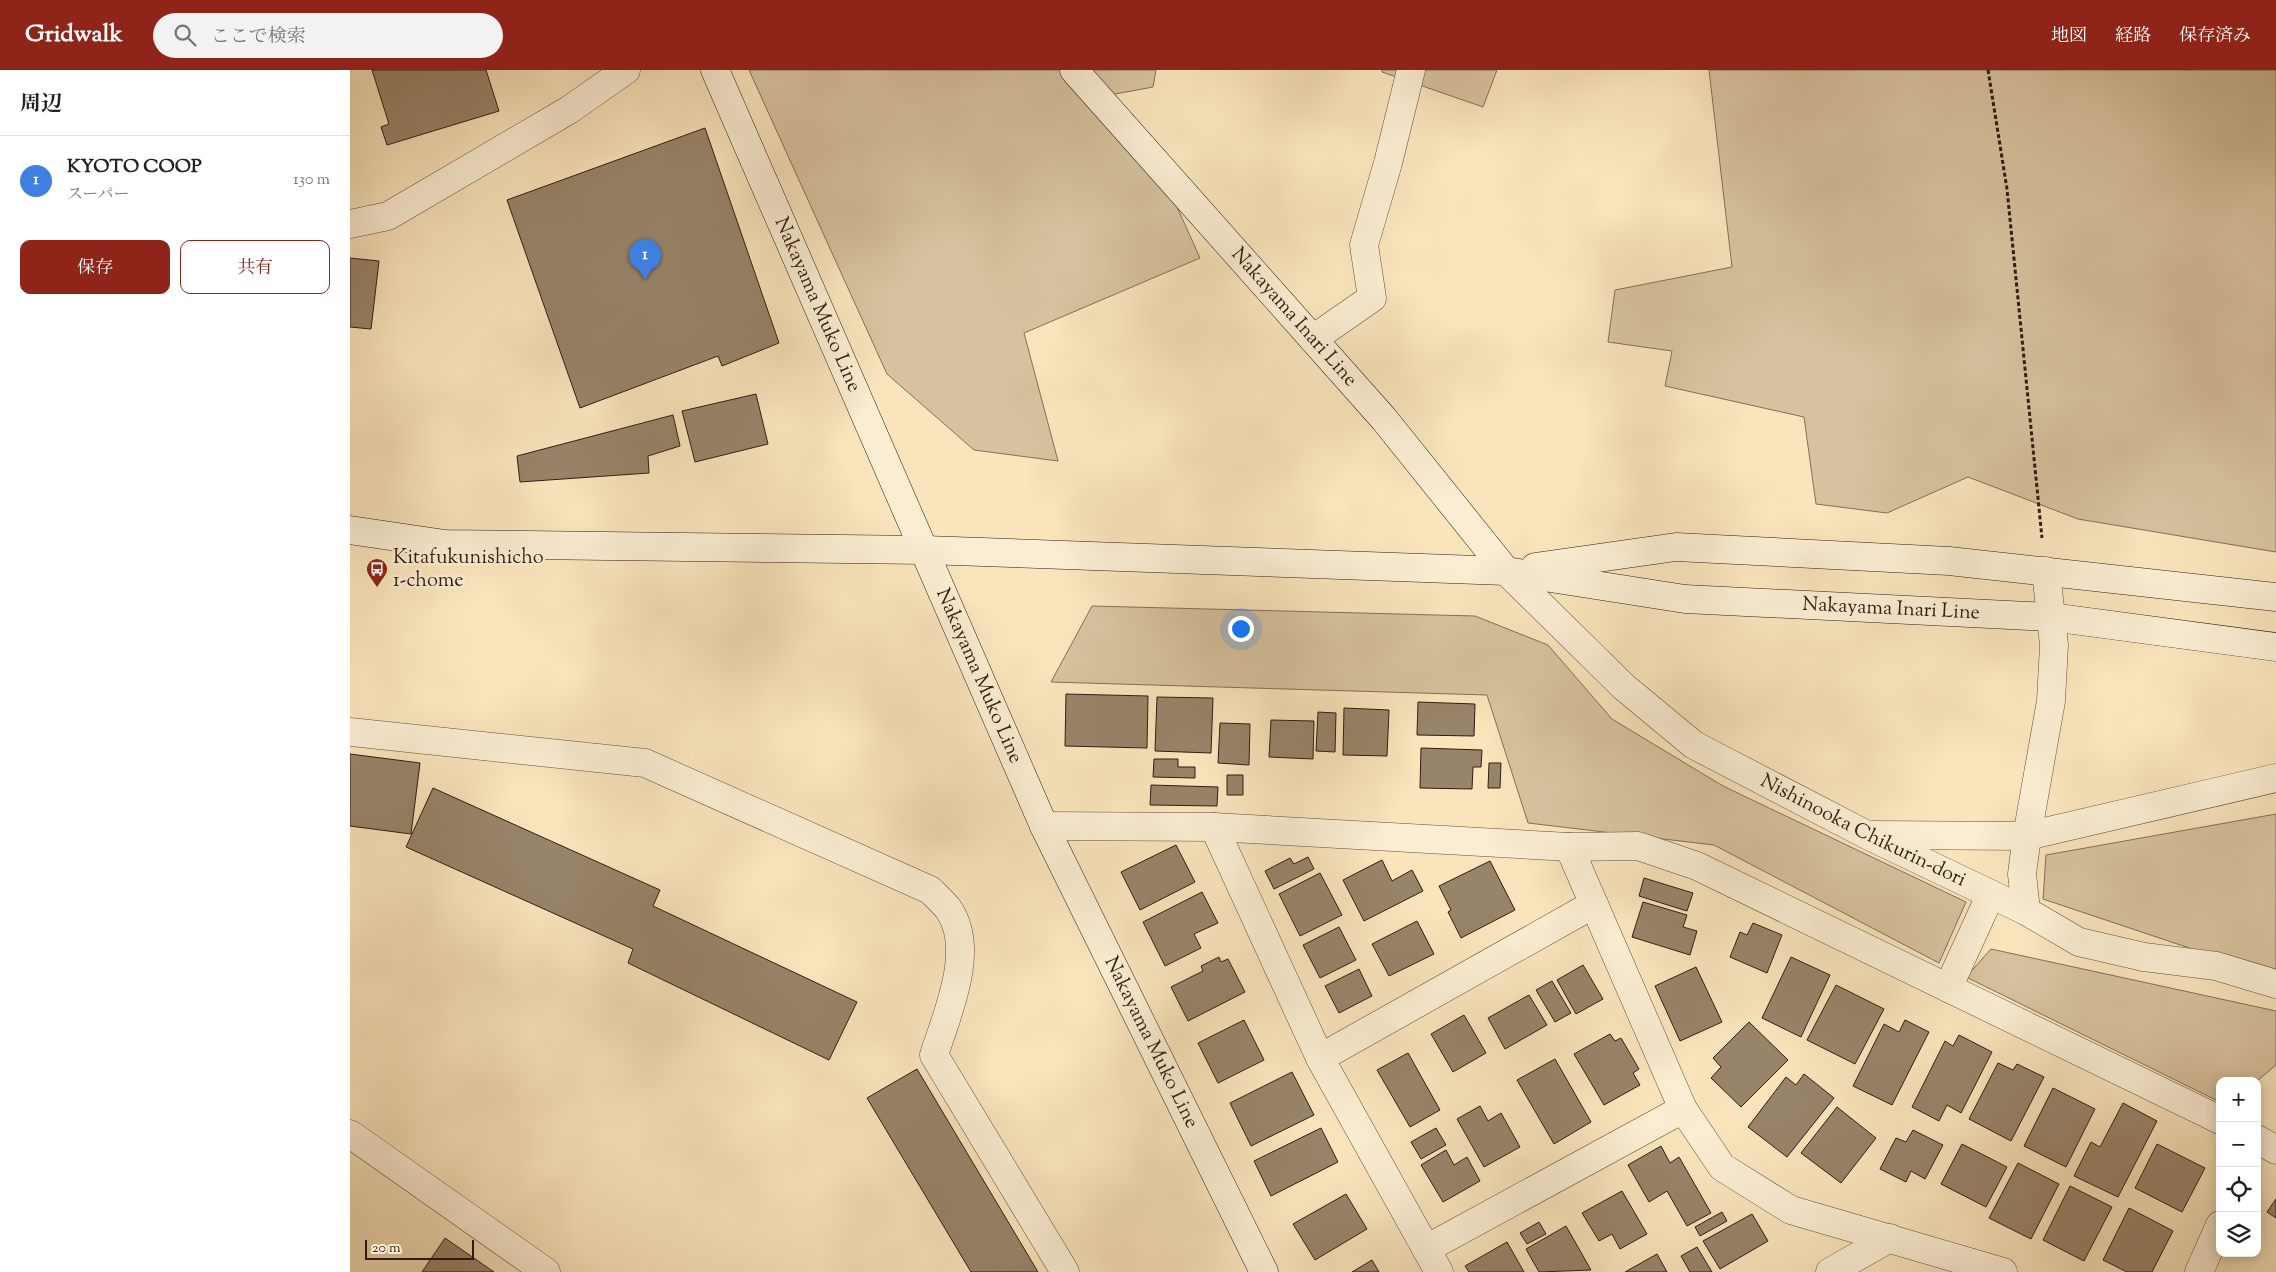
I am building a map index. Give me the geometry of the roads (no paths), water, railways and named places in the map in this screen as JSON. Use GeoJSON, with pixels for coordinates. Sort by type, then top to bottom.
{"type":"FeatureCollection","features":[{"type":"Feature","properties":{"kind":"street"},"geometry":{"type":"LineString","coordinates":[[350,224],[388,216],[569,110],[626,70]]}},
{"type":"Feature","properties":{"kind":"street","name":"Nakayama Muko Line"},"geometry":{"type":"LineString","coordinates":[[715,70],[1044,826],[1264,1272]]}},
{"type":"Feature","properties":{"kind":"street","name":"Nakayama Inari Line"},"geometry":{"type":"LineString","coordinates":[[1074,70],[1384,419],[1506,571],[1685,599],[2050,617],[2276,647]]}},
{"type":"Feature","properties":{"kind":"street"},"geometry":{"type":"LineString","coordinates":[[1313,339],[1372,298],[1364,245],[1388,163],[1411,70]]}},
{"type":"Feature","properties":{"kind":"street"},"geometry":{"type":"LineString","coordinates":[[350,530],[445,544],[925,550],[1506,571],[1676,547],[1949,561],[2276,597]]}},
{"type":"Feature","properties":{"kind":"street","name":"Nishinooka Chikurin-dori"},"geometry":{"type":"LineString","coordinates":[[1506,571],[1624,687],[1694,745],[1868,835],[2026,912],[2079,942],[2144,957],[2216,966],[2276,984]]}},
{"type":"Feature","properties":{"kind":"street"},"geometry":{"type":"LineString","coordinates":[[2026,912],[2022,874],[2051,701],[2054,645],[2046,571]]}},
{"type":"Feature","properties":{"kind":"street"},"geometry":{"type":"LineString","coordinates":[[350,732],[645,764],[930,890],[949,910],[959,933],[960,963],[954,992],[934,1055],[1065,1272]]}},
{"type":"Feature","properties":{"kind":"street"},"geometry":{"type":"LineString","coordinates":[[1868,835],[2027,836],[2276,778]]}},
{"type":"Feature","properties":{"kind":"street"},"geometry":{"type":"LineString","coordinates":[[1044,826],[1214,828],[1569,848],[1638,846],[1697,866],[2216,1118]]}},
{"type":"Feature","properties":{"kind":"street"},"geometry":{"type":"LineString","coordinates":[[1214,828],[1320,1058],[1439,1272]]}},
{"type":"Feature","properties":{"kind":"street"},"geometry":{"type":"LineString","coordinates":[[1569,848],[1683,1109],[1722,1167],[1791,1210],[1890,1238],[1944,1262],[2003,1272]]}},
{"type":"Feature","properties":{"kind":"street"},"geometry":{"type":"LineString","coordinates":[[1948,988],[1990,896]]}},
{"type":"Feature","properties":{"kind":"street"},"geometry":{"type":"LineString","coordinates":[[1320,1058],[1594,904]]}},
{"type":"Feature","properties":{"kind":"street"},"geometry":{"type":"LineString","coordinates":[[1426,1249],[1683,1109]]}},
{"type":"Feature","properties":{"kind":"street"},"geometry":{"type":"LineString","coordinates":[[350,1134],[546,1272]]}},
{"type":"Feature","properties":{"kind":"street"},"geometry":{"type":"LineString","coordinates":[[2199,1272],[2216,1234]]}},
{"type":"Feature","properties":{"kind":"street"},"geometry":{"type":"LineString","coordinates":[[1830,1272],[1890,1238]]}},
{"type":"Feature","properties":{"kind":"place","name":"KYOTO COOP"},"geometry":{"type":"Point","coordinates":[645,280]}},
{"type":"Feature","properties":{"kind":"place","name":"Kitafukunishicho 1-chome"},"geometry":{"type":"Point","coordinates":[377,588]}}]}
